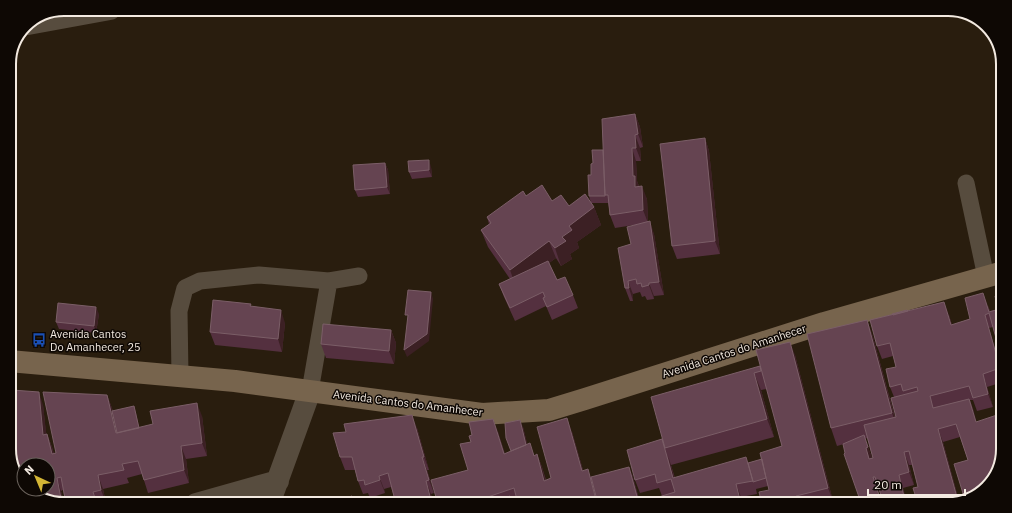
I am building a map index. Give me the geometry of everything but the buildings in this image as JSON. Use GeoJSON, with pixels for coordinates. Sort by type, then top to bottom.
{"type":"FeatureCollection","features":[{"type":"Feature","properties":{"kind":"main road","name":"Avenida Cantos do Amanhecer"},"geometry":{"type":"LineString","coordinates":[[16,362],[180,376],[310,391],[482,414],[549,410],[824,323],[994,275]]}},
{"type":"Feature","properties":{"kind":"street"},"geometry":{"type":"LineString","coordinates":[[272,497],[310,391]]}},
{"type":"Feature","properties":{"kind":"street"},"geometry":{"type":"LineString","coordinates":[[220,497],[278,480]]}},
{"type":"Feature","properties":{"kind":"lane"},"geometry":{"type":"LineString","coordinates":[[966,183],[994,275]]}},
{"type":"Feature","properties":{"kind":"lane"},"geometry":{"type":"LineString","coordinates":[[180,376],[179,311],[185,288],[200,281],[259,275],[329,281],[359,276]]}},
{"type":"Feature","properties":{"kind":"lane"},"geometry":{"type":"LineString","coordinates":[[310,391],[329,281]]}},
{"type":"Feature","properties":{"kind":"place","name":"Avenida Cantos Do Amanhecer, 25"},"geometry":{"type":"Point","coordinates":[39,340]}}]}
